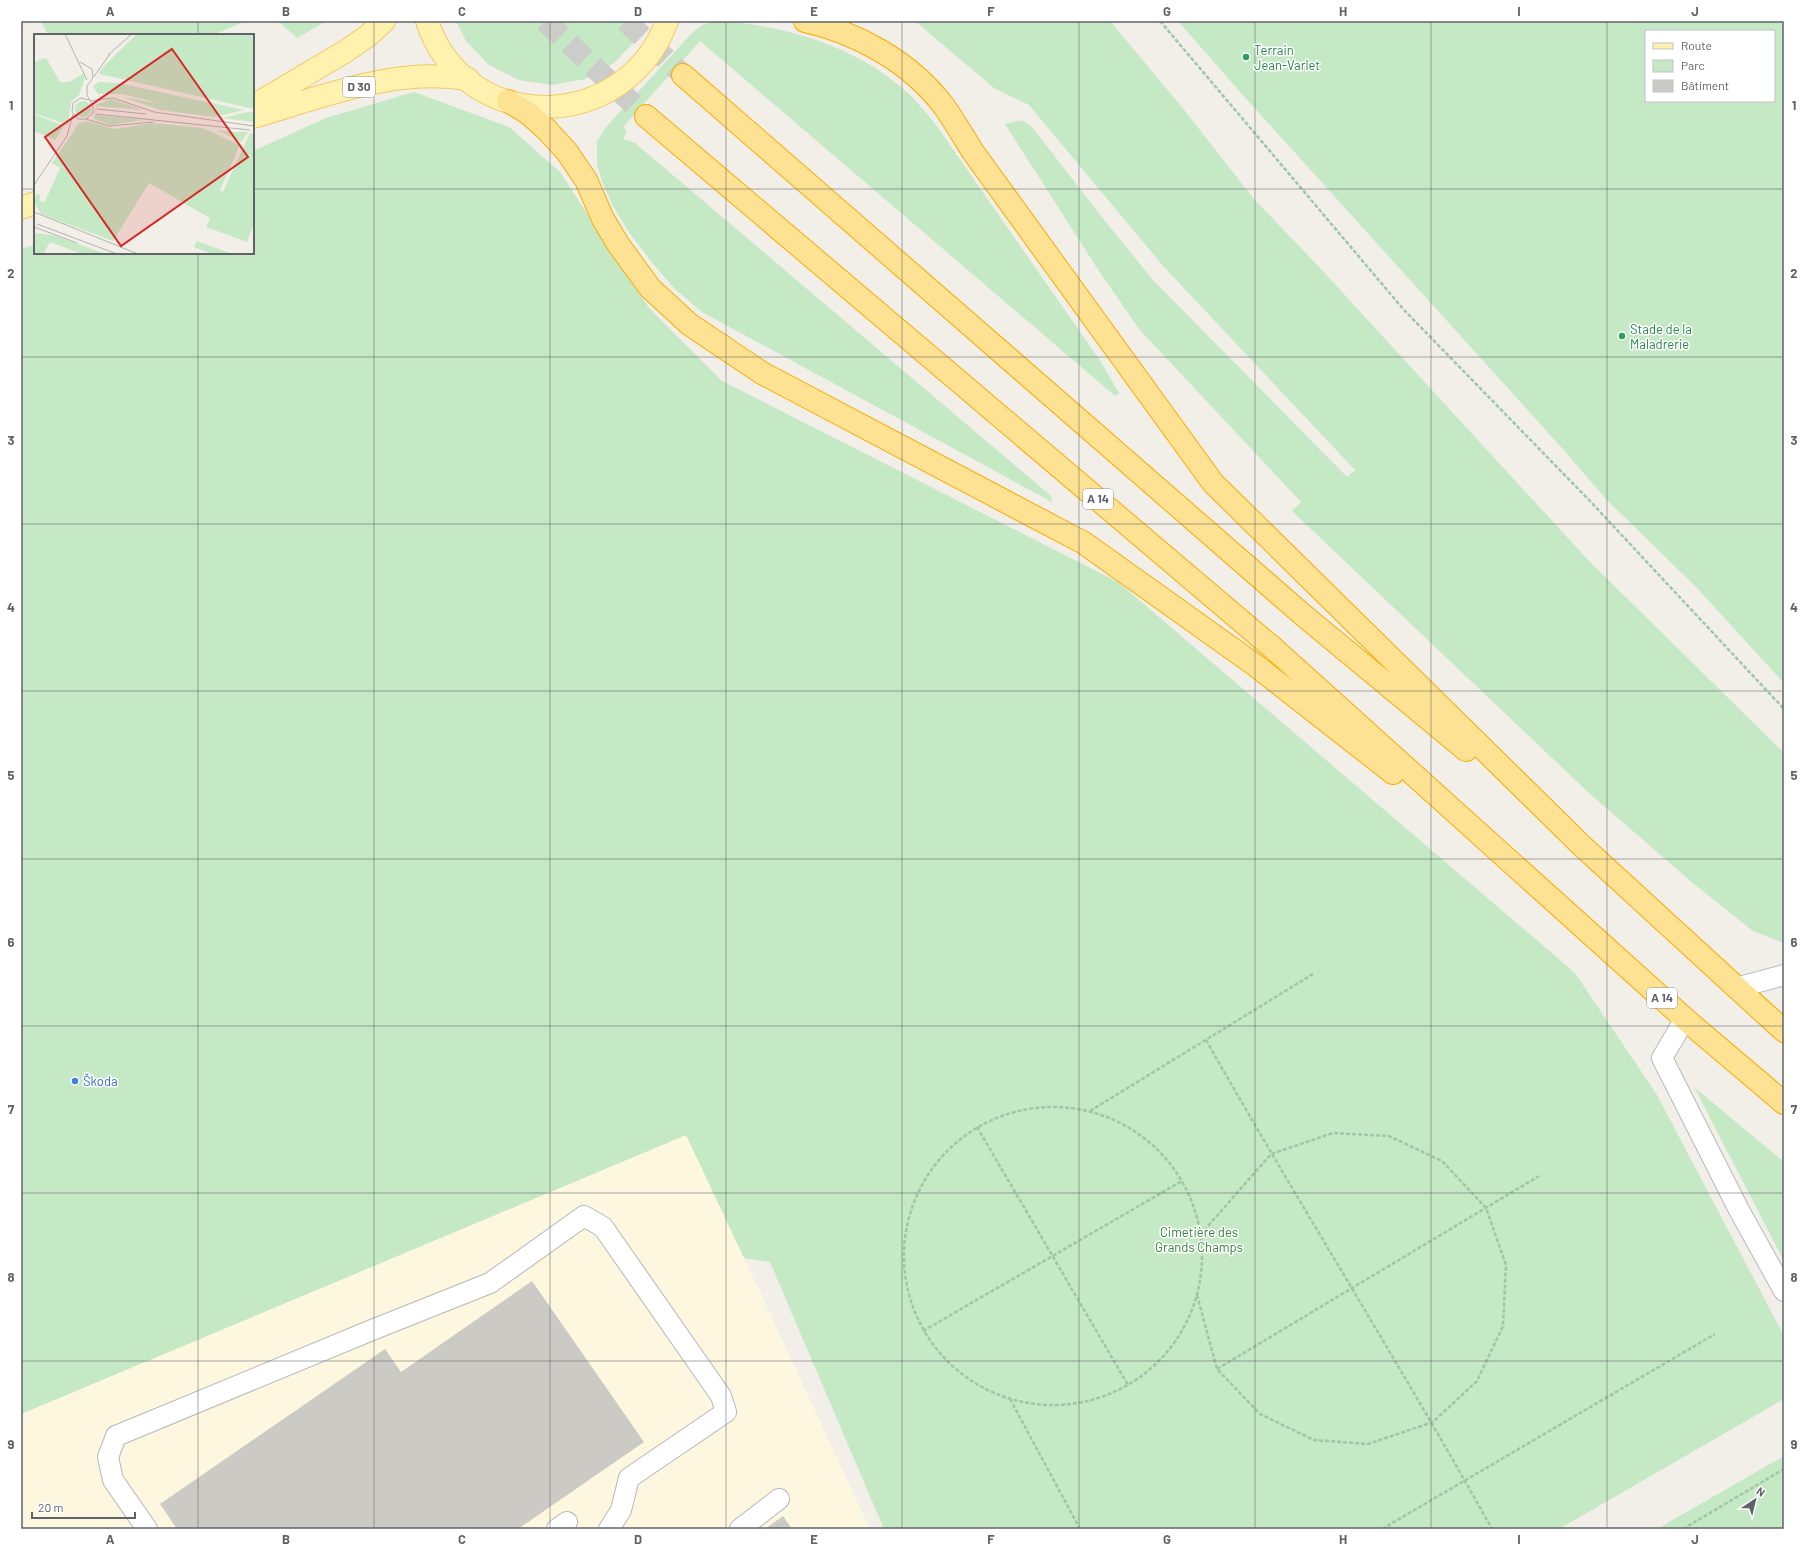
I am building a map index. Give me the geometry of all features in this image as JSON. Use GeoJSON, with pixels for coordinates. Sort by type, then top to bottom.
{"type":"FeatureCollection","features":[{"type":"Feature","properties":{"kind":"highway"},"geometry":{"type":"LineString","coordinates":[[805,21],[824,26],[875,47],[916,76],[943,105],[987,170],[1213,483],[1581,845],[1784,1031]]}},
{"type":"Feature","properties":{"kind":"highway"},"geometry":{"type":"LineString","coordinates":[[683,75],[1303,615],[1581,845]]}},
{"type":"Feature","properties":{"kind":"highway"},"geometry":{"type":"LineString","coordinates":[[508,101],[529,114],[543,126],[567,152],[586,180],[603,219],[618,244],[650,288],[689,324],[762,373],[1084,543],[1255,665],[1543,890]]}},
{"type":"Feature","properties":{"kind":"highway","name":"A 14"},"geometry":{"type":"LineString","coordinates":[[646,116],[1273,648],[1685,1019],[1784,1103]]}},
{"type":"Feature","properties":{"kind":"main road"},"geometry":{"type":"LineString","coordinates":[[254,105],[346,51],[369,35],[384,21]]}},
{"type":"Feature","properties":{"kind":"main road"},"geometry":{"type":"LineString","coordinates":[[427,21],[434,40],[441,51],[468,80],[490,93],[508,101],[526,106],[552,108],[578,104],[603,95],[625,81],[643,63],[658,41],[667,21]]}},
{"type":"Feature","properties":{"kind":"main road","name":"D 30"},"geometry":{"type":"LineString","coordinates":[[254,117],[358,87],[399,79],[445,76],[468,80]]}},
{"type":"Feature","properties":{"kind":"main road"},"geometry":{"type":"LineString","coordinates":[[21,208],[34,203]]}},
{"type":"Feature","properties":{"kind":"lane"},"geometry":{"type":"LineString","coordinates":[[1736,988],[1784,975]]}},
{"type":"Feature","properties":{"kind":"lane"},"geometry":{"type":"LineString","coordinates":[[1685,1019],[1662,1058],[1739,1210],[1784,1291]]}},
{"type":"Feature","properties":{"kind":"lane"},"geometry":{"type":"LineString","coordinates":[[147,1529],[113,1480],[108,1457],[116,1436],[365,1333],[490,1284],[584,1216],[603,1226],[721,1396],[726,1412],[629,1478],[621,1510],[609,1529]]}},
{"type":"Feature","properties":{"kind":"lane"},"geometry":{"type":"LineString","coordinates":[[740,1529],[779,1499]]}},
{"type":"Feature","properties":{"kind":"path"},"geometry":{"type":"LineString","coordinates":[[1160,21],[1404,310],[1589,500],[1784,709]]}},
{"type":"Feature","properties":{"kind":"path"},"geometry":{"type":"LineString","coordinates":[[1090,1111],[1313,974]]}},
{"type":"Feature","properties":{"kind":"path"},"geometry":{"type":"LineString","coordinates":[[1206,1040],[1271,1154],[1433,1422],[1492,1529]]}},
{"type":"Feature","properties":{"kind":"path"},"geometry":{"type":"LineString","coordinates":[[1052,1107],[1090,1111],[1126,1126],[1157,1150],[1182,1181],[1194,1207],[1200,1234],[1202,1265],[1197,1295],[1182,1331],[1159,1362],[1128,1385],[1090,1401],[1050,1406],[1010,1399],[975,1384],[946,1361],[923,1331],[907,1287],[904,1241],[914,1203],[916,1196],[941,1157],[977,1127],[1013,1112],[1052,1107]]}},
{"type":"Feature","properties":{"kind":"path"},"geometry":{"type":"LineString","coordinates":[[977,1127],[1128,1385]]}},
{"type":"Feature","properties":{"kind":"path"},"geometry":{"type":"LineString","coordinates":[[1197,1295],[1217,1368],[1260,1414],[1314,1440],[1368,1444],[1433,1422],[1478,1381],[1503,1326],[1506,1265],[1486,1208],[1442,1161],[1389,1136],[1333,1133],[1271,1154],[1200,1234]]}},
{"type":"Feature","properties":{"kind":"path"},"geometry":{"type":"LineString","coordinates":[[1217,1368],[1539,1176]]}},
{"type":"Feature","properties":{"kind":"path"},"geometry":{"type":"LineString","coordinates":[[923,1331],[1182,1181]]}},
{"type":"Feature","properties":{"kind":"path"},"geometry":{"type":"LineString","coordinates":[[1382,1529],[1716,1334]]}},
{"type":"Feature","properties":{"kind":"path"},"geometry":{"type":"LineString","coordinates":[[1010,1399],[1080,1529]]}},
{"type":"Feature","properties":{"kind":"path"},"geometry":{"type":"LineString","coordinates":[[1683,1529],[1784,1469]]}},
{"type":"Feature","properties":{"kind":"shaded area"},"geometry":{"type":"Polygon","coordinates":[[[687,1135],[870,1529],[21,1529],[21,1414],[687,1135]]]}},
{"type":"Feature","properties":{"kind":"green space"},"geometry":{"type":"Polygon","coordinates":[[[41,21],[246,21],[215,34],[48,34],[41,21]]]}},
{"type":"Feature","properties":{"kind":"green space"},"geometry":{"type":"Polygon","coordinates":[[[278,21],[327,21],[297,38],[278,21]]]}},
{"type":"Feature","properties":{"kind":"green space"},"geometry":{"type":"Polygon","coordinates":[[[456,21],[645,21],[637,39],[614,63],[585,79],[552,85],[519,80],[489,65],[466,41],[456,21]]]}},
{"type":"Feature","properties":{"kind":"green space"},"geometry":{"type":"Polygon","coordinates":[[[717,21],[743,23],[769,28],[820,42],[845,52],[868,64],[890,78],[910,95],[936,125],[1101,362],[1119,393],[1115,396],[700,41],[623,127],[627,132],[623,139],[635,143],[1051,496],[1052,502],[702,312],[675,289],[630,234],[613,206],[603,184],[597,165],[597,141],[607,126],[691,34],[702,25],[717,21]]]}},
{"type":"Feature","properties":{"kind":"green space"},"geometry":{"type":"Polygon","coordinates":[[[915,21],[1110,21],[1185,111],[1253,198],[1320,268],[1589,561],[1784,753],[1784,943],[1753,931],[1694,884],[1589,793],[1292,511],[1301,502],[1139,329],[1097,268],[1005,124],[1022,120],[1032,127],[1153,280],[1347,477],[1355,470],[1164,267],[1029,105],[994,88],[915,21]]]}},
{"type":"Feature","properties":{"kind":"green space","name":"Stade de la Maladrerie"},"geometry":{"type":"Polygon","coordinates":[[[1178,21],[1784,21],[1784,683],[1697,588],[1606,499],[1561,447],[1241,93],[1178,21]]]}},
{"type":"Feature","properties":{"kind":"green space","name":"Cimetière des Grands Champs"},"geometry":{"type":"Polygon","coordinates":[[[414,92],[509,127],[560,172],[649,308],[722,381],[1118,582],[1575,973],[1657,1095],[1784,1336],[1784,1399],[1559,1529],[884,1529],[770,1262],[744,1258],[686,1135],[21,1414],[21,249],[34,245],[34,254],[254,254],[254,151],[326,118],[414,92]]]}},
{"type":"Feature","properties":{"kind":"green space"},"geometry":{"type":"Polygon","coordinates":[[[1694,1087],[1784,1162],[1784,1261],[1694,1087]]]}},
{"type":"Feature","properties":{"kind":"green space"},"geometry":{"type":"Polygon","coordinates":[[[1784,1456],[1784,1529],[1657,1529],[1784,1456]]]}},
{"type":"Feature","properties":{"kind":"building"},"geometry":{"type":"Polygon","coordinates":[[[532,1281],[644,1442],[518,1529],[177,1529],[160,1504],[385,1349],[401,1372],[532,1281]]]}},
{"type":"Feature","properties":{"kind":"building"},"geometry":{"type":"Polygon","coordinates":[[[783,1516],[792,1529],[765,1529],[783,1516]]]}},
{"type":"Feature","properties":{"kind":"tunnel"},"geometry":{"type":"LineString","coordinates":[[545,21],[646,116]]}},
{"type":"Feature","properties":{"kind":"tunnel"},"geometry":{"type":"LineString","coordinates":[[626,21],[683,75]]}},
{"type":"Feature","properties":{"kind":"place","name":"Terrain Jean-Varlet"},"geometry":{"type":"Point","coordinates":[1246,57]}},
{"type":"Feature","properties":{"kind":"place","name":"Stade de la Maladrerie"},"geometry":{"type":"Point","coordinates":[1622,336]}},
{"type":"Feature","properties":{"kind":"place","name":"Škoda"},"geometry":{"type":"Point","coordinates":[75,1081]}}]}
